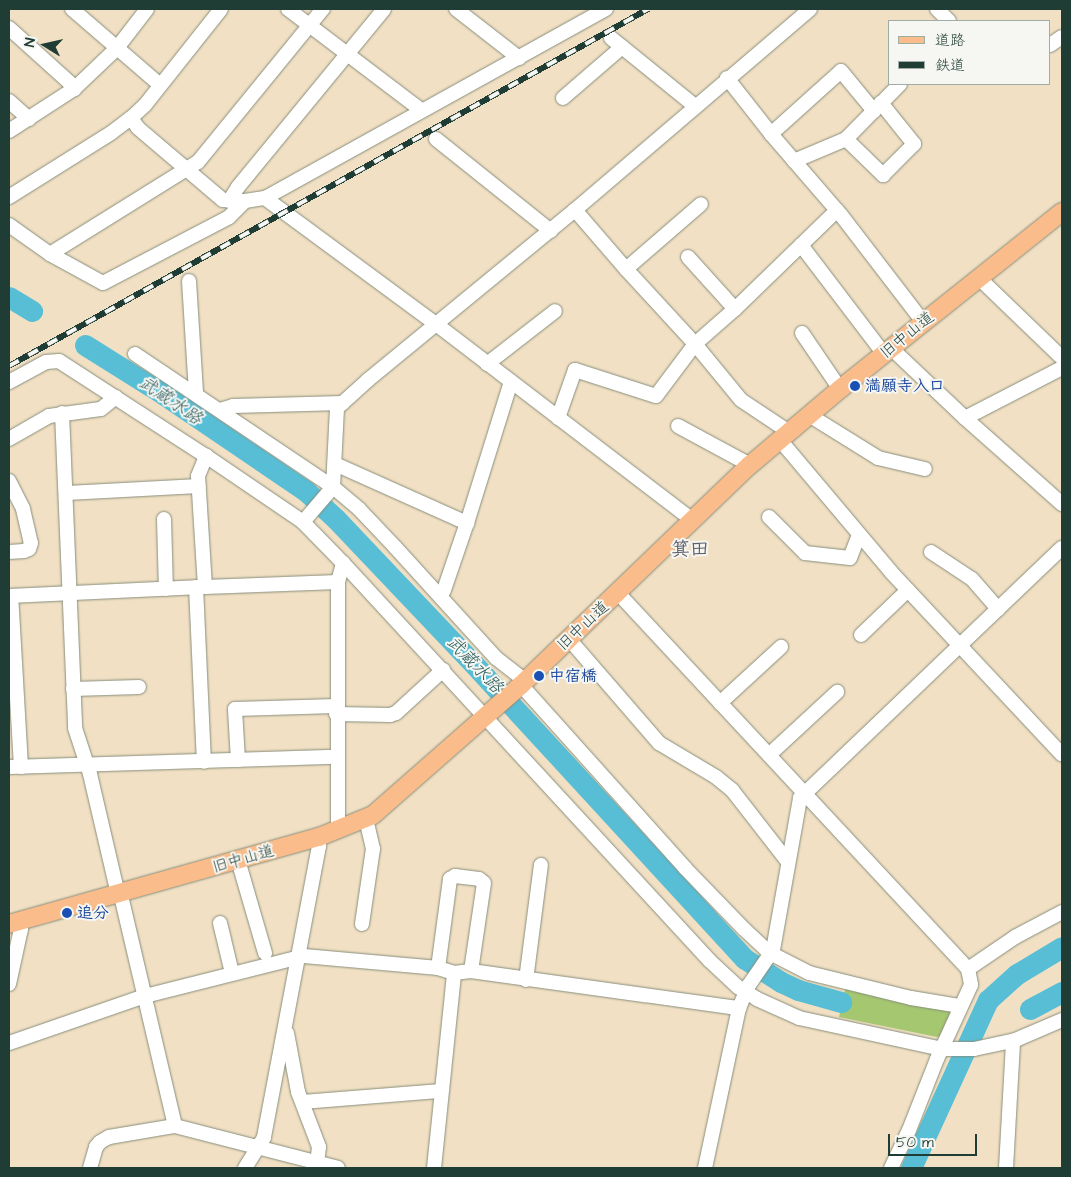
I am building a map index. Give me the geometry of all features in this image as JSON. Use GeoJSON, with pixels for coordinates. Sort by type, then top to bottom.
{"type":"FeatureCollection","features":[{"type":"Feature","properties":{"kind":"main road","name":"旧中山道"},"geometry":{"type":"LineString","coordinates":[[15,922],[319,837],[366,818],[382,808],[521,685],[750,466],[840,388],[980,279],[1062,212]]}},
{"type":"Feature","properties":{"kind":"street"},"geometry":{"type":"LineString","coordinates":[[72,9],[160,85]]}},
{"type":"Feature","properties":{"kind":"street"},"geometry":{"type":"LineString","coordinates":[[9,131],[74,89],[116,48],[146,9]]}},
{"type":"Feature","properties":{"kind":"street"},"geometry":{"type":"LineString","coordinates":[[9,197],[111,133],[145,105],[221,9]]}},
{"type":"Feature","properties":{"kind":"street"},"geometry":{"type":"LineString","coordinates":[[288,9],[309,27],[421,110]]}},
{"type":"Feature","properties":{"kind":"street"},"geometry":{"type":"LineString","coordinates":[[50,254],[187,170],[204,155],[323,9]]}},
{"type":"Feature","properties":{"kind":"street"},"geometry":{"type":"LineString","coordinates":[[229,201],[238,187],[384,9]]}},
{"type":"Feature","properties":{"kind":"street"},"geometry":{"type":"LineString","coordinates":[[456,9],[519,58]]}},
{"type":"Feature","properties":{"kind":"street"},"geometry":{"type":"LineString","coordinates":[[306,519],[330,490],[335,464],[337,408],[436,324],[551,231],[727,78],[810,9]]}},
{"type":"Feature","properties":{"kind":"street"},"geometry":{"type":"LineString","coordinates":[[937,9],[948,20]]}},
{"type":"Feature","properties":{"kind":"street"},"geometry":{"type":"LineString","coordinates":[[130,118],[138,128],[223,200],[245,201],[265,198],[421,110],[519,58],[596,11]]}},
{"type":"Feature","properties":{"kind":"street"},"geometry":{"type":"LineString","coordinates":[[9,28],[70,82],[74,89]]}},
{"type":"Feature","properties":{"kind":"street"},"geometry":{"type":"LineString","coordinates":[[1051,44],[1062,37]]}},
{"type":"Feature","properties":{"kind":"street"},"geometry":{"type":"LineString","coordinates":[[563,98],[616,42],[695,106]]}},
{"type":"Feature","properties":{"kind":"street"},"geometry":{"type":"LineString","coordinates":[[771,134],[841,71],[914,144],[883,175],[846,139]]}},
{"type":"Feature","properties":{"kind":"street"},"geometry":{"type":"LineString","coordinates":[[727,78],[771,134],[837,210],[923,322]]}},
{"type":"Feature","properties":{"kind":"street"},"geometry":{"type":"LineString","coordinates":[[794,161],[846,139],[899,85]]}},
{"type":"Feature","properties":{"kind":"street"},"geometry":{"type":"LineString","coordinates":[[9,101],[29,119]]}},
{"type":"Feature","properties":{"kind":"street"},"geometry":{"type":"LineString","coordinates":[[436,139],[551,231]]}},
{"type":"Feature","properties":{"kind":"street"},"geometry":{"type":"LineString","coordinates":[[265,198],[436,324],[692,520]]}},
{"type":"Feature","properties":{"kind":"street"},"geometry":{"type":"LineString","coordinates":[[9,225],[50,254],[103,283],[229,216],[245,201]]}},
{"type":"Feature","properties":{"kind":"street"},"geometry":{"type":"LineString","coordinates":[[626,269],[701,204]]}},
{"type":"Feature","properties":{"kind":"street"},"geometry":{"type":"LineString","coordinates":[[575,210],[695,344],[741,400],[785,436],[859,535],[958,646],[1062,755]]}},
{"type":"Feature","properties":{"kind":"street"},"geometry":{"type":"LineString","coordinates":[[558,418],[576,370],[656,396],[695,344],[735,309],[837,210]]}},
{"type":"Feature","properties":{"kind":"street"},"geometry":{"type":"LineString","coordinates":[[801,245],[888,350],[1062,504]]}},
{"type":"Feature","properties":{"kind":"street"},"geometry":{"type":"LineString","coordinates":[[688,257],[735,309]]}},
{"type":"Feature","properties":{"kind":"street"},"geometry":{"type":"LineString","coordinates":[[980,279],[1062,358]]}},
{"type":"Feature","properties":{"kind":"street"},"geometry":{"type":"LineString","coordinates":[[189,281],[196,393]]}},
{"type":"Feature","properties":{"kind":"street"},"geometry":{"type":"LineString","coordinates":[[487,364],[555,312]]}},
{"type":"Feature","properties":{"kind":"street"},"geometry":{"type":"LineString","coordinates":[[802,333],[840,388]]}},
{"type":"Feature","properties":{"kind":"street"},"geometry":{"type":"LineString","coordinates":[[135,354],[196,393],[359,509],[521,685],[685,868],[769,956],[809,973],[902,996],[960,1006]]}},
{"type":"Feature","properties":{"kind":"street"},"geometry":{"type":"LineString","coordinates":[[9,382],[46,362],[59,361],[306,519],[443,670],[488,715],[710,961],[778,1010],[799,1018],[946,1049],[974,1049],[1013,1041],[1062,1020]]}},
{"type":"Feature","properties":{"kind":"street"},"geometry":{"type":"LineString","coordinates":[[965,418],[1062,368]]}},
{"type":"Feature","properties":{"kind":"street"},"geometry":{"type":"LineString","coordinates":[[440,596],[444,590],[511,382]]}},
{"type":"Feature","properties":{"kind":"street"},"geometry":{"type":"LineString","coordinates":[[9,439],[49,416],[101,409],[116,397]]}},
{"type":"Feature","properties":{"kind":"street"},"geometry":{"type":"LineString","coordinates":[[220,410],[233,406],[343,403]]}},
{"type":"Feature","properties":{"kind":"street"},"geometry":{"type":"LineString","coordinates":[[62,413],[67,493],[75,728],[146,996],[175,1126]]}},
{"type":"Feature","properties":{"kind":"street"},"geometry":{"type":"LineString","coordinates":[[809,415],[878,458],[925,469]]}},
{"type":"Feature","properties":{"kind":"street"},"geometry":{"type":"LineString","coordinates":[[678,426],[750,466]]}},
{"type":"Feature","properties":{"kind":"street"},"geometry":{"type":"LineString","coordinates":[[204,762],[198,476],[206,456]]}},
{"type":"Feature","properties":{"kind":"street"},"geometry":{"type":"LineString","coordinates":[[335,464],[466,523]]}},
{"type":"Feature","properties":{"kind":"street"},"geometry":{"type":"LineString","coordinates":[[9,481],[23,509],[31,543],[29,549],[9,552]]}},
{"type":"Feature","properties":{"kind":"street"},"geometry":{"type":"LineString","coordinates":[[67,493],[199,486]]}},
{"type":"Feature","properties":{"kind":"street"},"geometry":{"type":"LineString","coordinates":[[769,517],[805,553],[850,558],[859,535]]}},
{"type":"Feature","properties":{"kind":"street"},"geometry":{"type":"LineString","coordinates":[[164,519],[166,589]]}},
{"type":"Feature","properties":{"kind":"street"},"geometry":{"type":"LineString","coordinates":[[705,1168],[739,1008],[747,988],[769,956],[800,798],[1062,548]]}},
{"type":"Feature","properties":{"kind":"street"},"geometry":{"type":"LineString","coordinates":[[931,552],[972,579],[998,609]]}},
{"type":"Feature","properties":{"kind":"street"},"geometry":{"type":"LineString","coordinates":[[338,830],[336,710],[338,582],[344,563]]}},
{"type":"Feature","properties":{"kind":"street"},"geometry":{"type":"LineString","coordinates":[[336,757],[15,767],[12,596],[338,582]]}},
{"type":"Feature","properties":{"kind":"street"},"geometry":{"type":"LineString","coordinates":[[861,635],[908,590]]}},
{"type":"Feature","properties":{"kind":"street"},"geometry":{"type":"LineString","coordinates":[[618,593],[968,969],[972,985],[960,1006],[946,1049],[891,1168]]}},
{"type":"Feature","properties":{"kind":"street"},"geometry":{"type":"LineString","coordinates":[[569,639],[659,743],[716,777],[732,790],[788,862]]}},
{"type":"Feature","properties":{"kind":"street"},"geometry":{"type":"LineString","coordinates":[[720,703],[781,647]]}},
{"type":"Feature","properties":{"kind":"street"},"geometry":{"type":"LineString","coordinates":[[238,760],[235,709],[336,710],[390,715],[396,713],[443,670]]}},
{"type":"Feature","properties":{"kind":"street"},"geometry":{"type":"LineString","coordinates":[[73,689],[139,687]]}},
{"type":"Feature","properties":{"kind":"street"},"geometry":{"type":"LineString","coordinates":[[769,755],[837,692]]}},
{"type":"Feature","properties":{"kind":"street"},"geometry":{"type":"LineString","coordinates":[[362,924],[373,849],[366,818]]}},
{"type":"Feature","properties":{"kind":"street"},"geometry":{"type":"LineString","coordinates":[[245,1168],[260,1147],[264,1137],[319,846],[319,837]]}},
{"type":"Feature","properties":{"kind":"street"},"geometry":{"type":"LineString","coordinates":[[238,860],[265,953]]}},
{"type":"Feature","properties":{"kind":"street"},"geometry":{"type":"LineString","coordinates":[[526,980],[541,865]]}},
{"type":"Feature","properties":{"kind":"street"},"geometry":{"type":"LineString","coordinates":[[438,968],[450,878],[455,876],[479,879],[484,884],[471,971]]}},
{"type":"Feature","properties":{"kind":"street"},"geometry":{"type":"LineString","coordinates":[[968,969],[1015,937],[1062,912]]}},
{"type":"Feature","properties":{"kind":"street"},"geometry":{"type":"LineString","coordinates":[[9,984],[21,929],[15,922]]}},
{"type":"Feature","properties":{"kind":"street"},"geometry":{"type":"LineString","coordinates":[[220,923],[232,973]]}},
{"type":"Feature","properties":{"kind":"street"},"geometry":{"type":"LineString","coordinates":[[9,1043],[146,996],[298,956],[438,968],[454,974],[471,971],[739,1008]]}},
{"type":"Feature","properties":{"kind":"street"},"geometry":{"type":"LineString","coordinates":[[434,1168],[454,974]]}},
{"type":"Feature","properties":{"kind":"street"},"geometry":{"type":"LineString","coordinates":[[285,1028],[298,1092],[318,1147],[317,1163]]}},
{"type":"Feature","properties":{"kind":"street"},"geometry":{"type":"LineString","coordinates":[[1006,1168],[1013,1041]]}},
{"type":"Feature","properties":{"kind":"street"},"geometry":{"type":"LineString","coordinates":[[303,1102],[441,1090]]}},
{"type":"Feature","properties":{"kind":"street"},"geometry":{"type":"LineString","coordinates":[[90,1168],[96,1147],[100,1142],[109,1137],[175,1126],[338,1168]]}},
{"type":"Feature","properties":{"kind":"green space"},"geometry":{"type":"Polygon","coordinates":[[[846,986],[950,1010],[952,1013],[942,1036],[937,1037],[839,1017],[846,986]]]}},
{"type":"Feature","properties":{"kind":"waterway","name":"武蔵水路"},"geometry":{"type":"LineString","coordinates":[[9,297],[32,311]]}},
{"type":"Feature","properties":{"kind":"waterway","name":"武蔵水路"},"geometry":{"type":"LineString","coordinates":[[85,345],[163,394],[307,492],[336,519],[480,671],[745,959],[781,982],[798,990],[841,1002]]}},
{"type":"Feature","properties":{"kind":"waterway"},"geometry":{"type":"LineString","coordinates":[[911,1168],[988,1000],[1017,974],[1062,947]]}},
{"type":"Feature","properties":{"kind":"waterway","name":"武蔵水路"},"geometry":{"type":"LineString","coordinates":[[1030,1009],[1062,992]]}},
{"type":"Feature","properties":{"kind":"railway"},"geometry":{"type":"LineString","coordinates":[[9,366],[648,9]]}},
{"type":"Feature","properties":{"kind":"place","name":"満願寺入口"},"geometry":{"type":"Point","coordinates":[855,386]}},
{"type":"Feature","properties":{"kind":"place","name":"中宿橋"},"geometry":{"type":"Point","coordinates":[539,676]}},
{"type":"Feature","properties":{"kind":"place","name":"追分"},"geometry":{"type":"Point","coordinates":[67,913]}},
{"type":"Feature","properties":{"kind":"district","name":"箕田"},"geometry":{"type":"Point","coordinates":[690,550]}}]}
